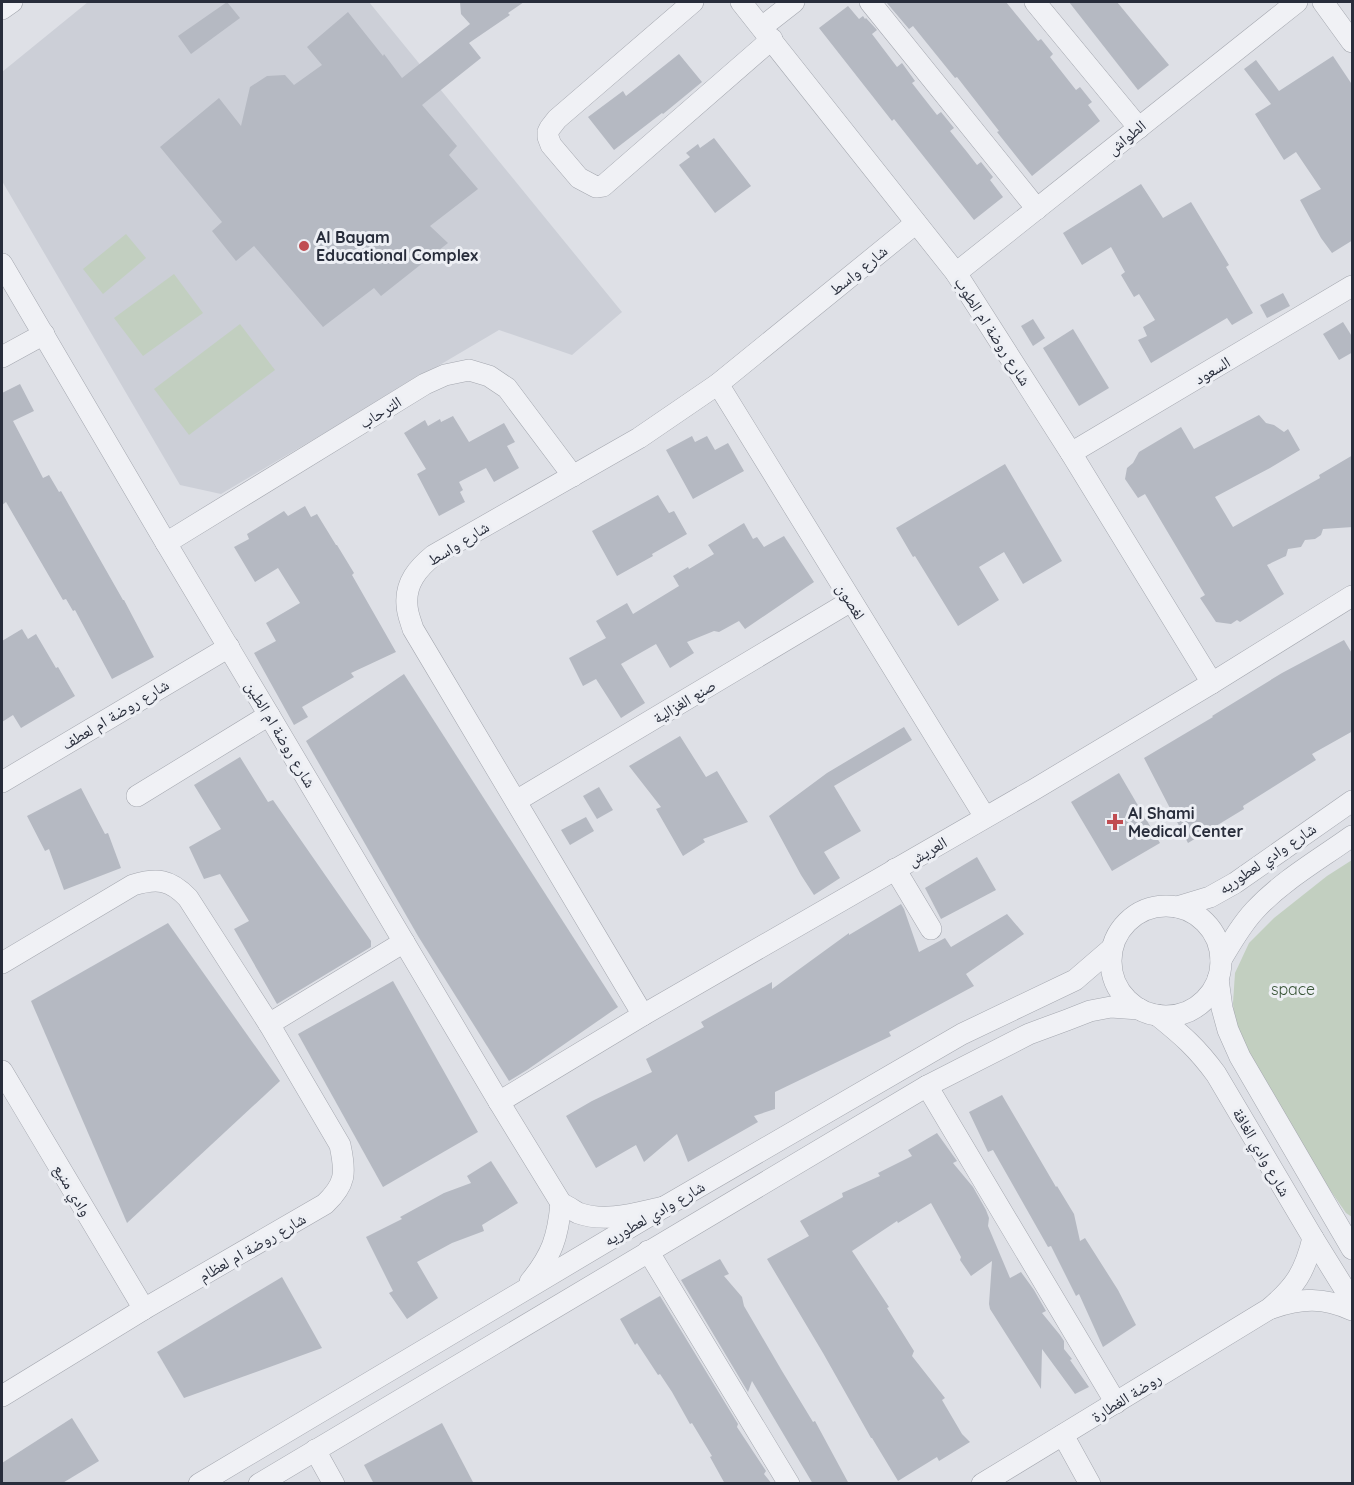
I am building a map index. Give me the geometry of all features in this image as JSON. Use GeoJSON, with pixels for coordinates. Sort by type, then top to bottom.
{"type":"FeatureCollection","features":[{"type":"Feature","properties":{"kind":"street"},"geometry":{"type":"LineString","coordinates":[[2,9],[12,2]]}},
{"type":"Feature","properties":{"kind":"street"},"geometry":{"type":"LineString","coordinates":[[693,2],[549,128],[548,137],[551,145],[579,178],[596,187],[603,186],[767,33],[794,2]]}},
{"type":"Feature","properties":{"kind":"street","name":"شارع روضة ام الطوب"},"geometry":{"type":"LineString","coordinates":[[741,2],[956,273],[1071,453],[1212,683]]}},
{"type":"Feature","properties":{"kind":"street"},"geometry":{"type":"LineString","coordinates":[[870,2],[1037,208]]}},
{"type":"Feature","properties":{"kind":"street"},"geometry":{"type":"LineString","coordinates":[[1035,2],[1139,128]]}},
{"type":"Feature","properties":{"kind":"street","name":"الطواش"},"geometry":{"type":"LineString","coordinates":[[956,273],[1297,2]]}},
{"type":"Feature","properties":{"kind":"street"},"geometry":{"type":"LineString","coordinates":[[1323,2],[1353,42]]}},
{"type":"Feature","properties":{"kind":"street","name":"شارع واسط"},"geometry":{"type":"LineString","coordinates":[[643,1015],[413,629],[407,606],[409,583],[422,565],[434,555],[639,438],[718,384],[916,223]]}},
{"type":"Feature","properties":{"kind":"street","name":"شارع روضة ام الطين"},"geometry":{"type":"LineString","coordinates":[[2,264],[561,1203]]}},
{"type":"Feature","properties":{"kind":"street","name":"السعود"},"geometry":{"type":"LineString","coordinates":[[1071,453],[1353,286]]}},
{"type":"Feature","properties":{"kind":"street"},"geometry":{"type":"LineString","coordinates":[[2,357],[44,334]]}},
{"type":"Feature","properties":{"kind":"street","name":"الترحاب"},"geometry":{"type":"LineString","coordinates":[[166,543],[425,384],[445,375],[469,370],[489,376],[507,388],[573,476]]}},
{"type":"Feature","properties":{"kind":"street","name":"لغصون"},"geometry":{"type":"LineString","coordinates":[[718,384],[985,817]]}},
{"type":"Feature","properties":{"kind":"street","name":"العريش"},"geometry":{"type":"LineString","coordinates":[[499,1102],[643,1015],[1035,789],[1353,596]]}},
{"type":"Feature","properties":{"kind":"street","name":"صنع الغزالية"},"geometry":{"type":"LineString","coordinates":[[516,801],[851,601]]}},
{"type":"Feature","properties":{"kind":"street","name":"شارع روضة ام لعطف"},"geometry":{"type":"LineString","coordinates":[[2,780],[229,647]]}},
{"type":"Feature","properties":{"kind":"street"},"geometry":{"type":"LineString","coordinates":[[136,796],[269,715]]}},
{"type":"Feature","properties":{"kind":"street","name":"شارع وادي لعطوريه"},"geometry":{"type":"LineString","coordinates":[[1177,907],[1209,897],[1235,883],[1353,801]]}},
{"type":"Feature","properties":{"kind":"street","name":"شارع وادي لعطوريه"},"geometry":{"type":"LineString","coordinates":[[1220,970],[1235,934],[1254,910],[1281,886],[1353,836]]}},
{"type":"Feature","properties":{"kind":"street"},"geometry":{"type":"LineString","coordinates":[[895,869],[931,929]]}},
{"type":"Feature","properties":{"kind":"street","name":"شارع روضة ام لعظام"},"geometry":{"type":"LineString","coordinates":[[2,963],[133,885],[148,881],[164,881],[178,888],[188,898],[269,1024],[340,1145],[344,1162],[343,1178],[337,1193],[325,1204],[144,1309],[2,1396]]}},
{"type":"Feature","properties":{"kind":"street"},"geometry":{"type":"LineString","coordinates":[[1160,906],[1177,907],[1194,914],[1208,926],[1218,942],[1220,970],[1208,996],[1194,1008],[1176,1015],[1148,1012],[1125,998],[1115,984],[1111,967],[1111,949],[1122,928],[1143,910],[1160,906]]}},
{"type":"Feature","properties":{"kind":"street"},"geometry":{"type":"LineString","coordinates":[[269,1024],[404,942]]}},
{"type":"Feature","properties":{"kind":"street","name":"شارع وادي لعطوريه"},"geometry":{"type":"LineString","coordinates":[[198,1484],[664,1207],[962,1034],[1075,980],[1111,949]]}},
{"type":"Feature","properties":{"kind":"street","name":"شارع وادي الغافة"},"geometry":{"type":"LineString","coordinates":[[1220,970],[1222,1008],[1228,1030],[1240,1058],[1344,1225],[1353,1248]]}},
{"type":"Feature","properties":{"kind":"street","name":"شارع وادي لعطوريه"},"geometry":{"type":"LineString","coordinates":[[259,1484],[927,1086],[1029,1034],[1090,1011],[1111,1007],[1148,1012]]}},
{"type":"Feature","properties":{"kind":"street","name":"شارع وادي الغافة"},"geometry":{"type":"LineString","coordinates":[[1148,1012],[1184,1036],[1200,1052],[1216,1074],[1353,1301]]}},
{"type":"Feature","properties":{"kind":"street","name":"وادي منيع"},"geometry":{"type":"LineString","coordinates":[[2,1071],[144,1309]]}},
{"type":"Feature","properties":{"kind":"street"},"geometry":{"type":"LineString","coordinates":[[927,1086],[1116,1403]]}},
{"type":"Feature","properties":{"kind":"street"},"geometry":{"type":"LineString","coordinates":[[522,1291],[540,1270],[556,1239],[561,1203],[578,1212],[610,1218],[664,1207]]}},
{"type":"Feature","properties":{"kind":"street","name":"روضة الغطارة"},"geometry":{"type":"LineString","coordinates":[[982,1484],[1269,1309],[1285,1296],[1298,1279],[1308,1259],[1313,1238]]}},
{"type":"Feature","properties":{"kind":"street"},"geometry":{"type":"LineString","coordinates":[[648,1251],[789,1484]]}},
{"type":"Feature","properties":{"kind":"street","name":"روضة الغطارة"},"geometry":{"type":"LineString","coordinates":[[1269,1309],[1291,1302],[1315,1300],[1339,1304],[1353,1310]]}},
{"type":"Feature","properties":{"kind":"street"},"geometry":{"type":"LineString","coordinates":[[1063,1435],[1090,1484]]}},
{"type":"Feature","properties":{"kind":"street"},"geometry":{"type":"LineString","coordinates":[[315,1450],[334,1484]]}},
{"type":"Feature","properties":{"kind":"shaded area","name":"Al Bayam Educational Complex"},"geometry":{"type":"Polygon","coordinates":[[[88,2],[369,2],[622,312],[572,355],[499,330],[221,494],[180,485],[2,181],[2,72],[88,2]]]}},
{"type":"Feature","properties":{"kind":"green space"},"geometry":{"type":"Polygon","coordinates":[[[126,234],[146,258],[103,294],[83,269],[126,234]]]}},
{"type":"Feature","properties":{"kind":"green space"},"geometry":{"type":"Polygon","coordinates":[[[174,274],[203,313],[143,356],[114,318],[174,274]]]}},
{"type":"Feature","properties":{"kind":"green space"},"geometry":{"type":"Polygon","coordinates":[[[240,324],[275,370],[189,435],[154,389],[240,324]]]}},
{"type":"Feature","properties":{"kind":"green space","name":"space"},"geometry":{"type":"Polygon","coordinates":[[[1352,860],[1352,1217],[1346,1213],[1310,1161],[1235,1027],[1233,1003],[1235,973],[1249,943],[1274,918],[1327,876],[1352,860]]]}},
{"type":"Feature","properties":{"kind":"building"},"geometry":{"type":"Polygon","coordinates":[[[227,2],[240,18],[191,54],[178,36],[227,2]]]}},
{"type":"Feature","properties":{"kind":"building"},"geometry":{"type":"Polygon","coordinates":[[[460,2],[524,2],[508,13],[510,15],[469,43],[481,58],[422,105],[457,146],[449,155],[478,189],[430,226],[448,243],[381,296],[374,288],[323,327],[254,246],[236,261],[212,231],[222,222],[160,147],[219,98],[241,126],[250,87],[267,76],[285,75],[294,85],[322,65],[307,47],[348,12],[402,78],[470,24],[461,14],[460,2]]]}},
{"type":"Feature","properties":{"kind":"building"},"geometry":{"type":"Polygon","coordinates":[[[886,2],[1006,2],[1038,41],[1041,39],[1053,54],[1050,57],[1076,90],[1080,87],[1092,102],[1088,105],[1100,121],[1032,176],[957,77],[955,78],[913,26],[909,29],[886,2]]]}},
{"type":"Feature","properties":{"kind":"building"},"geometry":{"type":"Polygon","coordinates":[[[1069,2],[1117,2],[1169,65],[1138,90],[1069,2]]]}},
{"type":"Feature","properties":{"kind":"building"},"geometry":{"type":"Polygon","coordinates":[[[848,6],[859,19],[863,16],[877,30],[872,34],[897,67],[902,63],[915,81],[912,83],[937,115],[941,112],[954,128],[950,131],[977,165],[981,162],[993,177],[990,180],[1003,197],[974,220],[819,28],[848,6]]]}},
{"type":"Feature","properties":{"kind":"building"},"geometry":{"type":"Polygon","coordinates":[[[679,54],[702,82],[614,150],[588,117],[623,91],[626,96],[679,54]]]}},
{"type":"Feature","properties":{"kind":"building"},"geometry":{"type":"Polygon","coordinates":[[[1333,56],[1353,86],[1353,240],[1332,253],[1300,200],[1321,189],[1296,152],[1284,160],[1255,114],[1271,104],[1244,69],[1256,60],[1279,91],[1333,56]]]}},
{"type":"Feature","properties":{"kind":"building"},"geometry":{"type":"Polygon","coordinates":[[[714,138],[751,186],[715,213],[679,165],[690,157],[686,153],[698,144],[700,148],[714,138]]]}},
{"type":"Feature","properties":{"kind":"building"},"geometry":{"type":"Polygon","coordinates":[[[1141,184],[1163,218],[1191,202],[1229,265],[1226,267],[1253,313],[1232,325],[1227,318],[1151,363],[1138,340],[1147,336],[1143,327],[1155,320],[1139,294],[1134,297],[1121,275],[1125,272],[1111,247],[1082,265],[1063,233],[1141,184]]]}},
{"type":"Feature","properties":{"kind":"building"},"geometry":{"type":"Polygon","coordinates":[[[1283,293],[1290,306],[1267,318],[1260,305],[1283,293]]]}},
{"type":"Feature","properties":{"kind":"building"},"geometry":{"type":"Polygon","coordinates":[[[1033,319],[1045,338],[1033,346],[1021,326],[1033,319]]]}},
{"type":"Feature","properties":{"kind":"building"},"geometry":{"type":"Polygon","coordinates":[[[1343,322],[1353,338],[1353,352],[1339,360],[1323,334],[1343,322]]]}},
{"type":"Feature","properties":{"kind":"building"},"geometry":{"type":"Polygon","coordinates":[[[1073,329],[1109,388],[1079,406],[1043,348],[1073,329]]]}},
{"type":"Feature","properties":{"kind":"building"},"geometry":{"type":"Polygon","coordinates":[[[20,384],[34,411],[13,421],[43,478],[49,475],[59,492],[61,491],[154,657],[112,679],[75,610],[73,611],[66,599],[63,600],[6,502],[2,505],[2,393],[20,384]]]}},
{"type":"Feature","properties":{"kind":"building"},"geometry":{"type":"Polygon","coordinates":[[[1259,415],[1266,423],[1284,432],[1288,429],[1300,450],[1215,497],[1233,527],[1320,478],[1319,475],[1353,455],[1353,527],[1323,529],[1321,535],[1315,539],[1305,540],[1301,547],[1288,549],[1286,556],[1267,565],[1284,594],[1240,622],[1237,620],[1231,624],[1216,622],[1200,598],[1205,595],[1145,494],[1138,498],[1125,479],[1127,468],[1139,452],[1181,427],[1194,449],[1259,415]]]}},
{"type":"Feature","properties":{"kind":"building"},"geometry":{"type":"Polygon","coordinates":[[[453,416],[469,442],[504,423],[515,442],[507,446],[519,468],[494,482],[486,468],[459,482],[463,490],[460,492],[465,502],[439,516],[417,474],[426,469],[404,433],[425,420],[428,426],[440,419],[441,422],[453,416]]]}},
{"type":"Feature","properties":{"kind":"building"},"geometry":{"type":"Polygon","coordinates":[[[692,436],[695,442],[707,436],[715,450],[728,443],[744,471],[693,499],[666,450],[692,436]]]}},
{"type":"Feature","properties":{"kind":"building"},"geometry":{"type":"Polygon","coordinates":[[[1005,464],[1062,561],[1023,584],[1004,552],[979,567],[999,600],[958,626],[896,528],[1005,464]]]}},
{"type":"Feature","properties":{"kind":"building"},"geometry":{"type":"Polygon","coordinates":[[[658,495],[669,513],[674,511],[687,534],[617,576],[592,531],[658,495]]]}},
{"type":"Feature","properties":{"kind":"building"},"geometry":{"type":"Polygon","coordinates":[[[305,506],[311,517],[317,514],[337,545],[396,652],[351,673],[354,677],[302,707],[308,717],[294,725],[254,653],[276,641],[266,623],[300,603],[278,568],[255,582],[234,547],[249,539],[247,534],[284,511],[288,516],[305,506]]]}},
{"type":"Feature","properties":{"kind":"building"},"geometry":{"type":"Polygon","coordinates":[[[744,523],[753,539],[757,537],[764,547],[784,536],[814,582],[745,629],[739,621],[719,632],[714,631],[687,642],[694,653],[670,668],[656,644],[621,664],[645,703],[621,718],[596,679],[583,686],[569,658],[606,638],[596,621],[627,603],[633,614],[679,586],[673,576],[714,554],[708,545],[744,523]]]}},
{"type":"Feature","properties":{"kind":"building"},"geometry":{"type":"Polygon","coordinates":[[[22,629],[28,639],[36,634],[75,696],[21,728],[13,715],[2,722],[2,641],[22,629]]]}},
{"type":"Feature","properties":{"kind":"building"},"geometry":{"type":"Polygon","coordinates":[[[1344,640],[1353,655],[1353,731],[1312,754],[1316,760],[1243,806],[1244,809],[1188,843],[1144,758],[1282,673],[1344,640]]]}},
{"type":"Feature","properties":{"kind":"building"},"geometry":{"type":"Polygon","coordinates":[[[404,674],[618,1007],[509,1081],[418,936],[306,741],[404,674]]]}},
{"type":"Feature","properties":{"kind":"building"},"geometry":{"type":"Polygon","coordinates":[[[904,727],[912,740],[834,786],[861,831],[824,852],[840,878],[814,895],[769,816],[827,773],[904,727]]]}},
{"type":"Feature","properties":{"kind":"building"},"geometry":{"type":"Polygon","coordinates":[[[680,736],[706,777],[717,771],[748,822],[703,839],[705,842],[683,856],[656,809],[661,807],[629,766],[680,736]]]}},
{"type":"Feature","properties":{"kind":"building"},"geometry":{"type":"Polygon","coordinates":[[[240,757],[268,802],[273,800],[371,941],[371,947],[277,1004],[234,929],[249,921],[220,874],[204,879],[189,847],[221,829],[194,785],[240,757]]]}},
{"type":"Feature","properties":{"kind":"building","name":"Al Shami Medical Center"},"geometry":{"type":"Polygon","coordinates":[[[1119,773],[1160,843],[1112,871],[1071,802],[1119,773]]]}},
{"type":"Feature","properties":{"kind":"building"},"geometry":{"type":"Polygon","coordinates":[[[599,787],[613,810],[597,819],[583,796],[599,787]]]}},
{"type":"Feature","properties":{"kind":"building"},"geometry":{"type":"Polygon","coordinates":[[[81,788],[105,834],[108,833],[121,868],[64,890],[49,849],[45,851],[27,816],[81,788]]]}},
{"type":"Feature","properties":{"kind":"building"},"geometry":{"type":"Polygon","coordinates":[[[586,817],[594,831],[570,845],[561,830],[586,817]]]}},
{"type":"Feature","properties":{"kind":"building"},"geometry":{"type":"Polygon","coordinates":[[[977,857],[996,890],[941,919],[925,888],[977,857]]]}},
{"type":"Feature","properties":{"kind":"building"},"geometry":{"type":"Polygon","coordinates":[[[901,904],[919,952],[945,938],[951,947],[1007,914],[1024,934],[966,974],[974,986],[889,1032],[891,1036],[775,1092],[775,1109],[754,1116],[758,1122],[688,1162],[677,1134],[644,1162],[636,1145],[596,1168],[566,1116],[652,1072],[646,1059],[704,1027],[701,1022],[772,982],[772,989],[849,933],[849,935],[901,904]]]}},
{"type":"Feature","properties":{"kind":"building"},"geometry":{"type":"Polygon","coordinates":[[[168,923],[280,1081],[127,1223],[31,1001],[168,923]]]}},
{"type":"Feature","properties":{"kind":"building"},"geometry":{"type":"Polygon","coordinates":[[[393,981],[478,1132],[383,1187],[298,1034],[393,981]]]}},
{"type":"Feature","properties":{"kind":"building"},"geometry":{"type":"Polygon","coordinates":[[[1002,1095],[1074,1214],[1080,1241],[1085,1238],[1118,1290],[1136,1325],[1103,1347],[1079,1294],[1076,1296],[1051,1246],[1048,1247],[993,1150],[988,1152],[969,1112],[1002,1095]]]}},
{"type":"Feature","properties":{"kind":"building"},"geometry":{"type":"Polygon","coordinates":[[[937,1133],[957,1161],[953,1163],[973,1187],[986,1210],[989,1218],[988,1226],[1010,1278],[1021,1272],[1046,1311],[1042,1313],[1064,1341],[1064,1349],[1089,1387],[1075,1394],[1042,1349],[1041,1389],[990,1309],[992,1261],[971,1276],[960,1260],[961,1257],[931,1203],[898,1223],[897,1221],[852,1251],[889,1307],[887,1308],[914,1351],[912,1356],[945,1398],[942,1400],[962,1434],[970,1442],[939,1461],[937,1457],[898,1481],[767,1259],[809,1236],[800,1221],[843,1197],[842,1193],[880,1176],[878,1173],[912,1156],[908,1150],[937,1133]]]}},
{"type":"Feature","properties":{"kind":"building"},"geometry":{"type":"Polygon","coordinates":[[[491,1161],[518,1203],[482,1225],[484,1231],[452,1243],[417,1262],[438,1298],[407,1319],[389,1293],[393,1291],[366,1237],[402,1219],[400,1217],[444,1193],[471,1183],[467,1176],[491,1161]]]}},
{"type":"Feature","properties":{"kind":"building"},"geometry":{"type":"Polygon","coordinates":[[[720,1259],[729,1274],[724,1276],[742,1297],[744,1306],[813,1422],[815,1421],[849,1484],[813,1484],[752,1381],[748,1392],[681,1280],[720,1259]]]}},
{"type":"Feature","properties":{"kind":"building"},"geometry":{"type":"Polygon","coordinates":[[[282,1277],[322,1348],[184,1398],[157,1352],[282,1277]]]}},
{"type":"Feature","properties":{"kind":"building"},"geometry":{"type":"Polygon","coordinates":[[[660,1296],[772,1484],[725,1484],[710,1457],[712,1456],[672,1392],[637,1343],[635,1345],[620,1319],[660,1296]]]}},
{"type":"Feature","properties":{"kind":"building"},"geometry":{"type":"Polygon","coordinates":[[[72,1418],[99,1461],[61,1484],[2,1484],[2,1463],[72,1418]]]}},
{"type":"Feature","properties":{"kind":"building"},"geometry":{"type":"Polygon","coordinates":[[[442,1423],[474,1484],[374,1484],[364,1465],[442,1423]]]}},
{"type":"Feature","properties":{"kind":"place","name":"Al Bayam Educational Complex"},"geometry":{"type":"Point","coordinates":[304,246]}},
{"type":"Feature","properties":{"kind":"place","name":"Al Shami Medical Center"},"geometry":{"type":"Point","coordinates":[1115,822]}}]}
